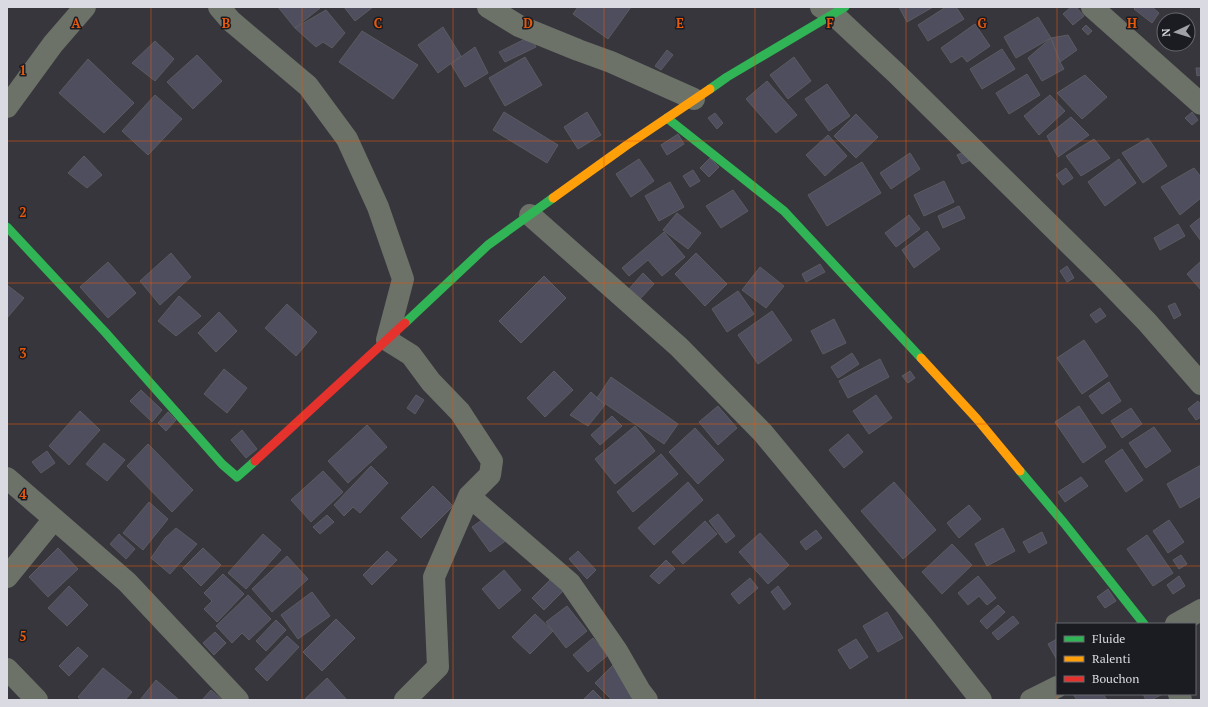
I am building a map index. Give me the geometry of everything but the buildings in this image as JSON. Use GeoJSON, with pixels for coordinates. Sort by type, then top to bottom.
{"type":"FeatureCollection","features":[{"type":"Feature","properties":{"kind":"street"},"geometry":{"type":"LineString","coordinates":[[7,107],[54,44],[85,7]]}},
{"type":"Feature","properties":{"kind":"street"},"geometry":{"type":"LineString","coordinates":[[219,7],[231,21],[308,86],[347,139],[378,207],[403,279],[387,340]]}},
{"type":"Feature","properties":{"kind":"street"},"geometry":{"type":"LineString","coordinates":[[488,7],[519,26],[611,62],[694,99]]}},
{"type":"Feature","properties":{"kind":"street"},"geometry":{"type":"LineString","coordinates":[[1092,7],[1201,104]]}},
{"type":"Feature","properties":{"kind":"street"},"geometry":{"type":"LineString","coordinates":[[7,227],[105,332],[222,464],[237,477],[387,340],[488,245],[694,99],[833,9],[1110,284],[1147,322],[1201,384]]}},
{"type":"Feature","properties":{"kind":"street"},"geometry":{"type":"LineString","coordinates":[[667,118],[784,211],[978,419],[1064,523],[1143,623]]}},
{"type":"Feature","properties":{"kind":"street"},"geometry":{"type":"LineString","coordinates":[[530,215],[678,347],[763,433],[922,625],[981,700]]}},
{"type":"Feature","properties":{"kind":"street"},"geometry":{"type":"LineString","coordinates":[[387,340],[411,355],[431,382],[460,412],[492,460],[490,475],[469,496],[434,577],[438,667],[405,700]]}},
{"type":"Feature","properties":{"kind":"street"},"geometry":{"type":"LineString","coordinates":[[7,478],[127,582],[238,700]]}},
{"type":"Feature","properties":{"kind":"street"},"geometry":{"type":"LineString","coordinates":[[469,496],[570,583],[617,651],[640,691],[647,700]]}},
{"type":"Feature","properties":{"kind":"street"},"geometry":{"type":"LineString","coordinates":[[7,577],[54,519]]}},
{"type":"Feature","properties":{"kind":"street"},"geometry":{"type":"LineString","coordinates":[[1178,623],[1201,610]]}},
{"type":"Feature","properties":{"kind":"street"},"geometry":{"type":"LineString","coordinates":[[7,669],[37,700]]}},
{"type":"Feature","properties":{"kind":"street"},"geometry":{"type":"LineString","coordinates":[[1031,700],[1056,688]]}},
{"type":"Feature","properties":{"kind":"traffic: fast"},"geometry":{"type":"LineString","coordinates":[[710,89],[727,77],[845,7]]}},
{"type":"Feature","properties":{"kind":"traffic: fast"},"geometry":{"type":"LineString","coordinates":[[667,118],[784,211],[921,358]]}},
{"type":"Feature","properties":{"kind":"traffic: fast"},"geometry":{"type":"LineString","coordinates":[[405,323],[488,245],[553,198]]}},
{"type":"Feature","properties":{"kind":"traffic: fast"},"geometry":{"type":"LineString","coordinates":[[7,227],[105,332],[222,464],[237,477],[255,461]]}},
{"type":"Feature","properties":{"kind":"traffic: fast"},"geometry":{"type":"LineString","coordinates":[[1020,471],[1064,523],[1143,623]]}},
{"type":"Feature","properties":{"kind":"traffic: slow"},"geometry":{"type":"LineString","coordinates":[[553,198],[627,145],[710,89]]}},
{"type":"Feature","properties":{"kind":"traffic: slow"},"geometry":{"type":"LineString","coordinates":[[921,358],[977,419],[1020,471]]}},
{"type":"Feature","properties":{"kind":"traffic: jam"},"geometry":{"type":"LineString","coordinates":[[255,461],[405,323]]}}]}
